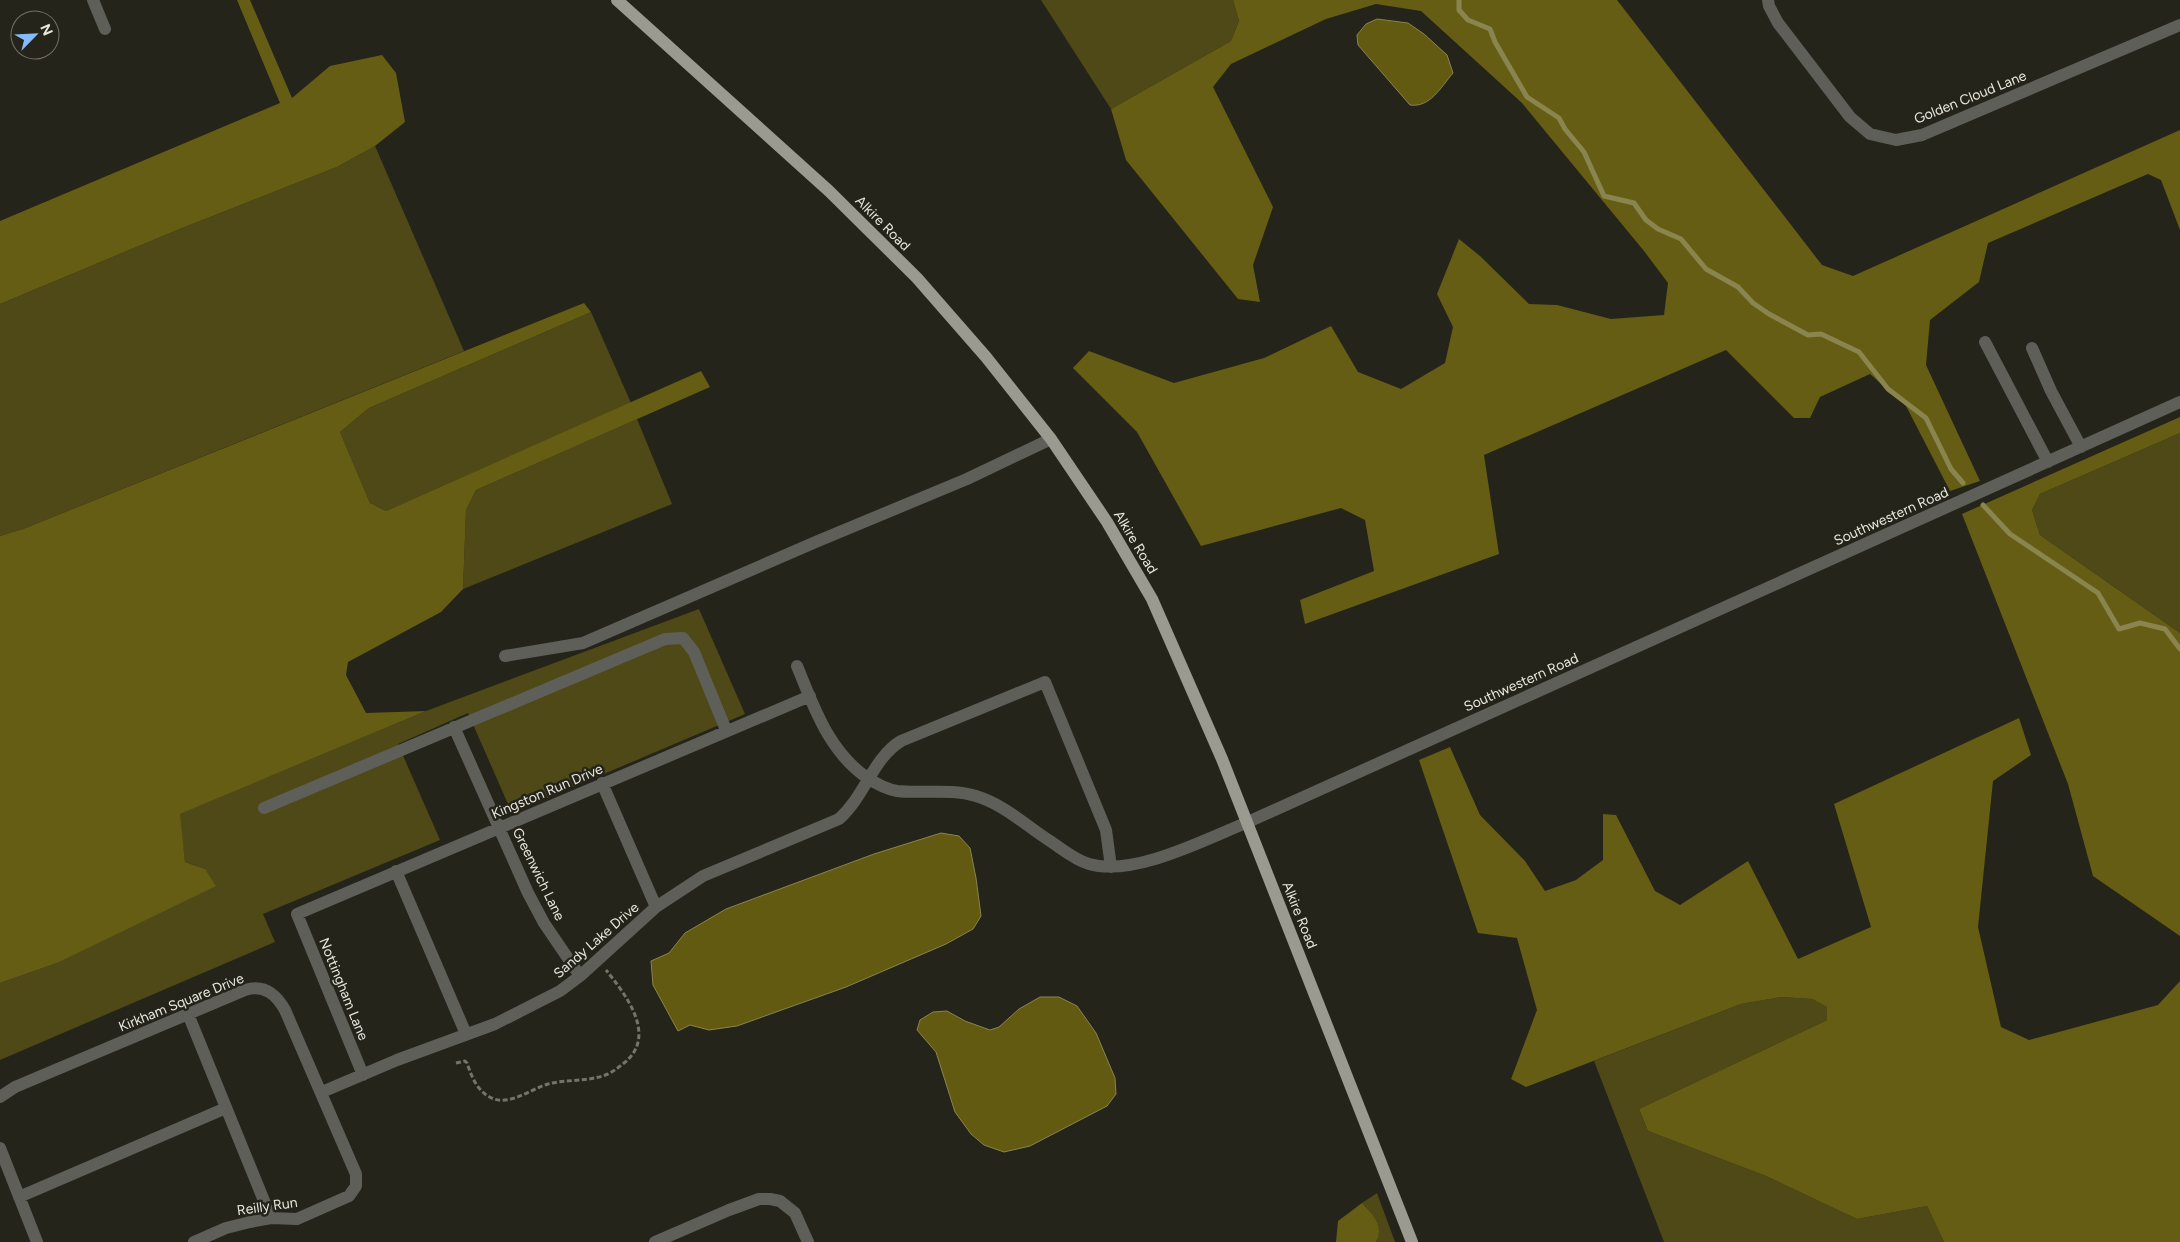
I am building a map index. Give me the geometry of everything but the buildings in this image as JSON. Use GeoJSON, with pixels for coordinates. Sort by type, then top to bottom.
{"type":"FeatureCollection","features":[{"type":"Feature","properties":{"kind":"main road","name":"Alkire Road"},"geometry":{"type":"LineString","coordinates":[[618,0],[754,122],[897,258],[986,357],[1051,439],[1107,522],[1152,599],[1248,822],[1412,1242]]}},
{"type":"Feature","properties":{"kind":"street"},"geometry":{"type":"LineString","coordinates":[[93,0],[105,30]]}},
{"type":"Feature","properties":{"kind":"street","name":"Golden Cloud Lane"},"geometry":{"type":"LineString","coordinates":[[1768,0],[1778,23],[1850,117],[1870,134],[1896,140],[1922,135],[2180,25]]}},
{"type":"Feature","properties":{"kind":"street"},"geometry":{"type":"LineString","coordinates":[[1985,342],[2048,462]]}},
{"type":"Feature","properties":{"kind":"street"},"geometry":{"type":"LineString","coordinates":[[2032,348],[2051,391],[2081,447]]}},
{"type":"Feature","properties":{"kind":"street","name":"Southwestern Road"},"geometry":{"type":"LineString","coordinates":[[797,666],[820,721],[837,751],[870,780],[884,788],[897,791],[955,791],[976,796],[1004,808],[1070,854],[1088,864],[1111,867],[1137,865],[1248,822],[2180,402]]}},
{"type":"Feature","properties":{"kind":"street"},"geometry":{"type":"LineString","coordinates":[[505,656],[583,643],[818,541],[967,479],[1051,439]]}},
{"type":"Feature","properties":{"kind":"street"},"geometry":{"type":"LineString","coordinates":[[264,808],[665,639],[683,638],[694,652],[726,730]]}},
{"type":"Feature","properties":{"kind":"street","name":"Sandy Lake Drive"},"geometry":{"type":"LineString","coordinates":[[322,1092],[397,1060],[495,1024],[560,991],[580,976],[656,907],[703,876],[838,819],[848,811],[870,780],[883,756],[901,741],[1046,682],[1106,830],[1111,867]]}},
{"type":"Feature","properties":{"kind":"street","name":"Kingston Run Drive"},"geometry":{"type":"LineString","coordinates":[[297,914],[726,730],[810,696]]}},
{"type":"Feature","properties":{"kind":"street","name":"Greenwich Lane"},"geometry":{"type":"LineString","coordinates":[[454,727],[528,893],[544,923],[580,976]]}},
{"type":"Feature","properties":{"kind":"street"},"geometry":{"type":"LineString","coordinates":[[602,783],[656,907]]}},
{"type":"Feature","properties":{"kind":"street"},"geometry":{"type":"LineString","coordinates":[[396,871],[466,1034]]}},
{"type":"Feature","properties":{"kind":"street","name":"Nottingham Lane"},"geometry":{"type":"LineString","coordinates":[[297,914],[363,1075]]}},
{"type":"Feature","properties":{"kind":"street","name":"Kirkham Square Drive"},"geometry":{"type":"LineString","coordinates":[[0,1097],[15,1088],[252,988],[267,990],[280,1002],[322,1092]]}},
{"type":"Feature","properties":{"kind":"street"},"geometry":{"type":"LineString","coordinates":[[188,1014],[271,1218]]}},
{"type":"Feature","properties":{"kind":"street","name":"Reilly Run"},"geometry":{"type":"LineString","coordinates":[[194,1242],[226,1228],[271,1218],[297,1219],[349,1196],[356,1186],[356,1174],[322,1092]]}},
{"type":"Feature","properties":{"kind":"street"},"geometry":{"type":"LineString","coordinates":[[20,1197],[226,1108]]}},
{"type":"Feature","properties":{"kind":"street"},"geometry":{"type":"LineString","coordinates":[[0,1148],[37,1242]]}},
{"type":"Feature","properties":{"kind":"street"},"geometry":{"type":"LineString","coordinates":[[655,1242],[759,1200],[780,1201],[795,1213],[808,1242]]}},
{"type":"Feature","properties":{"kind":"path"},"geometry":{"type":"LineString","coordinates":[[456,1063],[465,1061],[478,1088],[487,1096],[496,1100],[511,1099],[549,1084],[609,1074],[619,1067],[632,1057],[637,1047],[638,1022],[626,996],[598,960]]}},
{"type":"Feature","properties":{"kind":"shaded area"},"geometry":{"type":"Polygon","coordinates":[[[237,0],[250,0],[292,98],[330,66],[382,55],[396,73],[405,122],[375,146],[337,167],[182,228],[0,304],[0,221],[280,103],[237,0]]]}},
{"type":"Feature","properties":{"kind":"shaded area"},"geometry":{"type":"Polygon","coordinates":[[[1041,0],[1233,0],[1239,21],[1231,41],[1111,109],[1041,0]]]}},
{"type":"Feature","properties":{"kind":"shaded area"},"geometry":{"type":"Polygon","coordinates":[[[1233,0],[1617,0],[1822,265],[1853,276],[2180,130],[2180,230],[2161,180],[2148,174],[1988,243],[1979,282],[1930,320],[1926,365],[1980,481],[1950,491],[1906,406],[1870,374],[1820,397],[1810,418],[1794,418],[1726,350],[1484,455],[1499,554],[1305,624],[1300,600],[1374,571],[1365,520],[1341,508],[1201,546],[1137,432],[1073,368],[1089,351],[1174,383],[1264,358],[1331,326],[1358,372],[1401,389],[1445,363],[1453,327],[1437,294],[1459,239],[1480,256],[1529,304],[1557,305],[1611,319],[1664,315],[1668,283],[1644,251],[1522,103],[1421,11],[1376,4],[1326,19],[1231,64],[1213,87],[1273,207],[1253,265],[1260,302],[1238,299],[1126,160],[1111,109],[1231,41],[1239,21],[1233,0]]]}},
{"type":"Feature","properties":{"kind":"shaded area"},"geometry":{"type":"Polygon","coordinates":[[[1377,19],[1408,23],[1424,34],[1447,55],[1453,73],[1429,100],[1417,105],[1410,105],[1358,45],[1357,35],[1366,24],[1377,19]]]}},
{"type":"Feature","properties":{"kind":"shaded area"},"geometry":{"type":"Polygon","coordinates":[[[375,146],[464,351],[23,529],[0,536],[0,304],[182,228],[337,167],[375,146]]]}},
{"type":"Feature","properties":{"kind":"shaded area"},"geometry":{"type":"Polygon","coordinates":[[[584,303],[591,312],[369,408],[340,432],[370,503],[386,511],[701,371],[710,387],[476,490],[466,510],[463,589],[441,612],[348,662],[346,675],[366,713],[426,711],[180,814],[185,862],[205,869],[216,886],[57,963],[0,983],[0,536],[23,529],[584,303]]]}},
{"type":"Feature","properties":{"kind":"shaded area"},"geometry":{"type":"Polygon","coordinates":[[[591,312],[631,403],[386,511],[370,503],[340,432],[369,408],[591,312]]]}},
{"type":"Feature","properties":{"kind":"shaded area"},"geometry":{"type":"Polygon","coordinates":[[[2180,417],[2180,433],[2040,494],[2032,510],[2040,535],[2180,633],[2180,936],[2093,876],[2068,784],[1962,514],[2180,417]]]}},
{"type":"Feature","properties":{"kind":"shaded area"},"geometry":{"type":"Polygon","coordinates":[[[637,419],[672,504],[463,589],[466,510],[476,490],[637,419]]]}},
{"type":"Feature","properties":{"kind":"shaded area"},"geometry":{"type":"Polygon","coordinates":[[[2180,433],[2180,633],[2040,535],[2032,510],[2040,494],[2180,433]]]}},
{"type":"Feature","properties":{"kind":"shaded area"},"geometry":{"type":"Polygon","coordinates":[[[699,609],[745,714],[512,813],[468,713],[398,744],[440,840],[263,914],[275,942],[0,1060],[0,983],[57,963],[205,869],[185,862],[179,814],[426,711],[699,609]]]}},
{"type":"Feature","properties":{"kind":"shaded area"},"geometry":{"type":"Polygon","coordinates":[[[2019,718],[2031,755],[1993,781],[1978,927],[2001,1027],[2029,1040],[2158,1005],[2180,981],[2180,1242],[1944,1242],[1927,1206],[1857,1219],[1766,1176],[1648,1131],[1639,1109],[1827,1020],[1827,1007],[1812,999],[1781,997],[1741,1004],[1526,1087],[1511,1079],[1537,1010],[1517,938],[1478,933],[1419,760],[1450,747],[1480,815],[1525,861],[1545,891],[1576,880],[1603,860],[1603,814],[1616,815],[1655,891],[1680,905],[1748,861],[1798,959],[1871,927],[1834,804],[2019,718]]]}},
{"type":"Feature","properties":{"kind":"shaded area"},"geometry":{"type":"Polygon","coordinates":[[[941,833],[959,836],[970,848],[981,916],[973,929],[946,944],[846,987],[737,1026],[709,1030],[690,1025],[678,1031],[653,985],[651,961],[669,953],[685,933],[726,909],[874,854],[941,833]]]}},
{"type":"Feature","properties":{"kind":"shaded area"},"geometry":{"type":"Polygon","coordinates":[[[1040,997],[1059,997],[1077,1006],[1096,1033],[1115,1078],[1116,1094],[1107,1106],[1030,1146],[1004,1152],[984,1145],[971,1134],[955,1112],[936,1052],[917,1030],[920,1020],[933,1012],[947,1011],[965,1021],[990,1030],[999,1027],[1019,1009],[1040,997]]]}},
{"type":"Feature","properties":{"kind":"shaded area"},"geometry":{"type":"Polygon","coordinates":[[[1781,997],[1812,999],[1827,1007],[1827,1020],[1639,1109],[1648,1131],[1766,1176],[1857,1219],[1927,1206],[1944,1242],[1664,1242],[1594,1061],[1741,1004],[1781,997]]]}},
{"type":"Feature","properties":{"kind":"shaded area"},"geometry":{"type":"Polygon","coordinates":[[[1377,1193],[1395,1242],[1376,1242],[1379,1231],[1378,1226],[1370,1211],[1362,1203],[1377,1193]]]}},
{"type":"Feature","properties":{"kind":"shaded area"},"geometry":{"type":"Polygon","coordinates":[[[1362,1203],[1373,1216],[1378,1226],[1379,1231],[1376,1242],[1336,1242],[1338,1221],[1362,1203]]]}},
{"type":"Feature","properties":{"kind":"waterway"},"geometry":{"type":"LineString","coordinates":[[1459,0],[1459,10],[1468,20],[1490,29],[1495,42],[1527,97],[1559,118],[1565,129],[1584,152],[1604,196],[1634,203],[1646,220],[1658,229],[1681,239],[1706,269],[1738,287],[1753,303],[1769,314],[1808,335],[1821,334],[1859,352],[1888,389],[1926,418],[1951,469],[1963,483]]}},
{"type":"Feature","properties":{"kind":"waterway"},"geometry":{"type":"LineString","coordinates":[[1983,505],[2010,534],[2098,593],[2119,629],[2140,623],[2165,629],[2180,649]]}}]}
